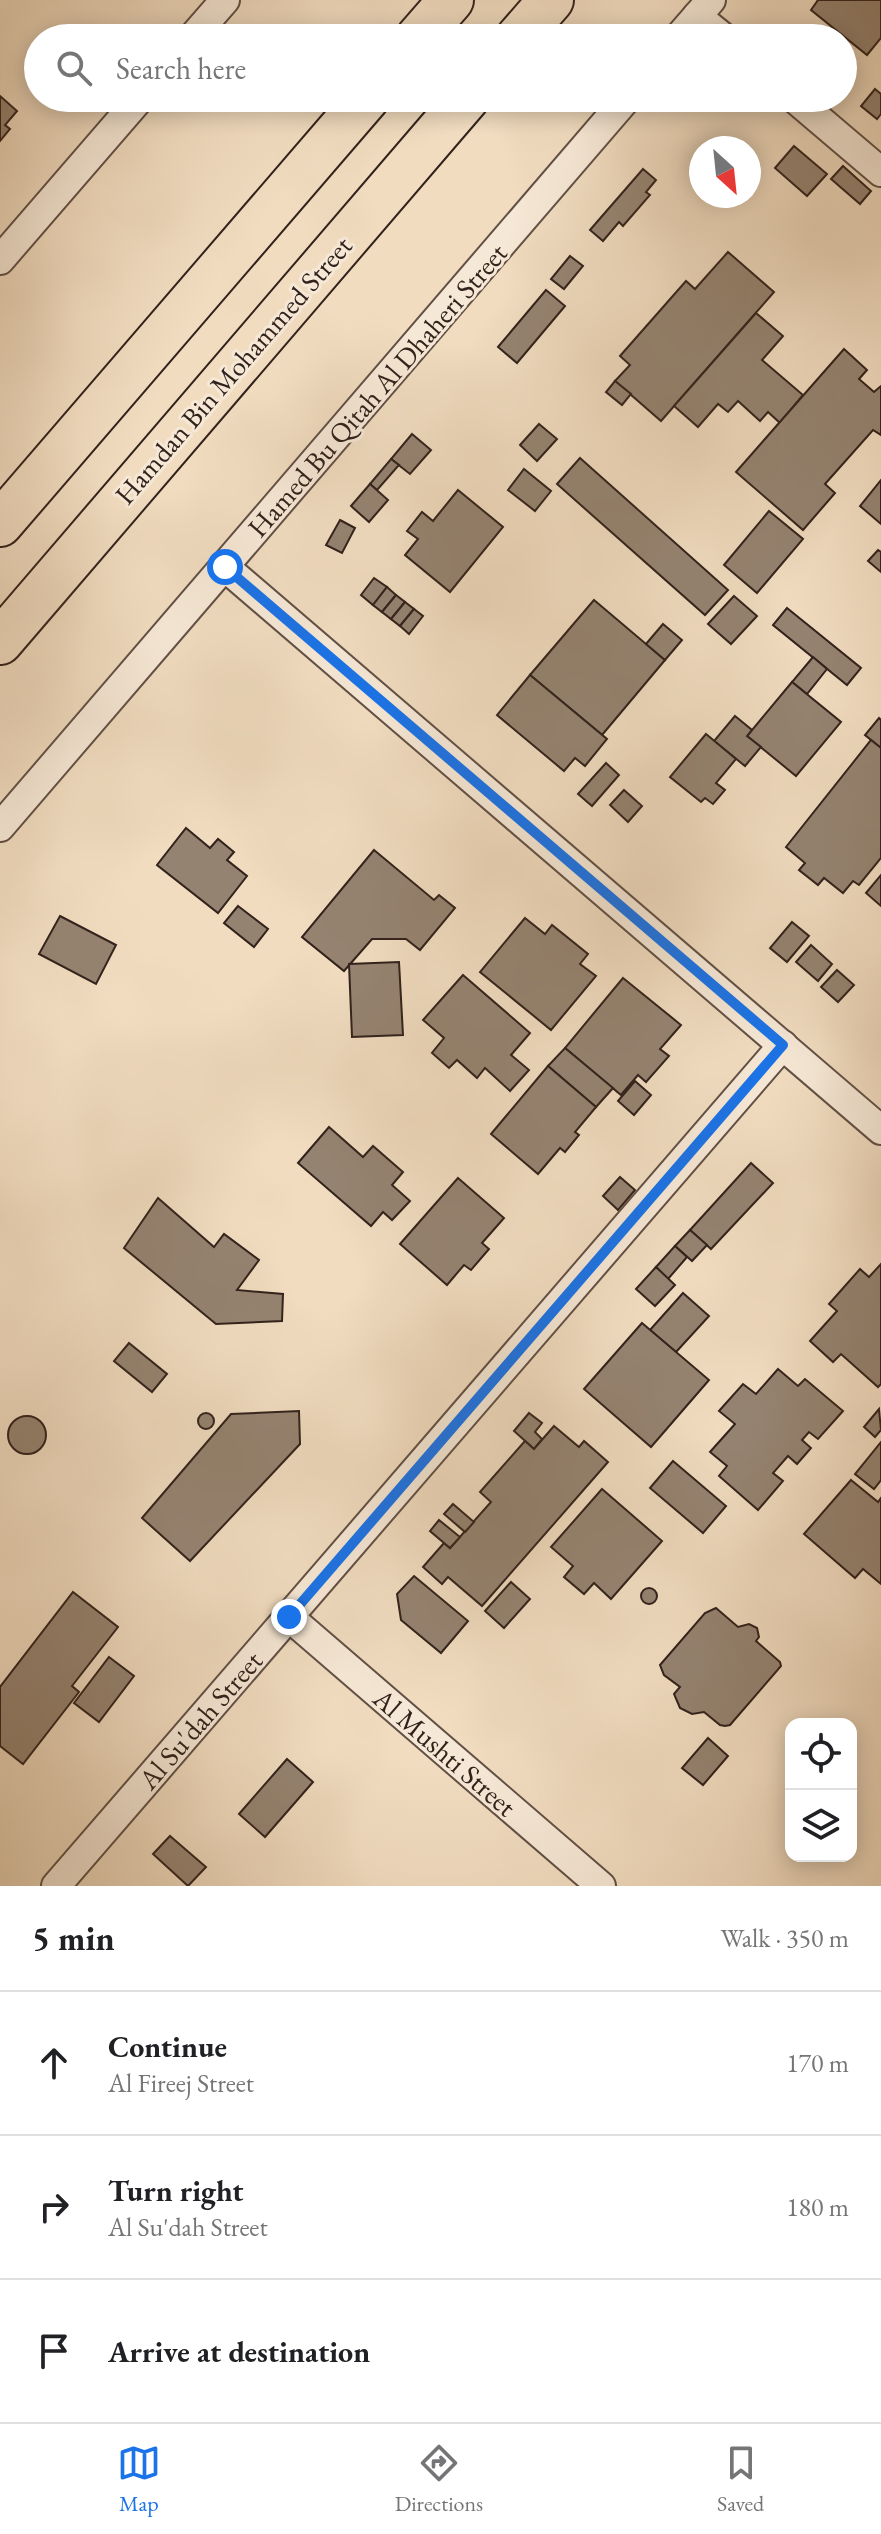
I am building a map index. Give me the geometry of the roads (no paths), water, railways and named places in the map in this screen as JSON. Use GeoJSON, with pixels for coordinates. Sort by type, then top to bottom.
{"type":"FeatureCollection","features":[{"type":"Feature","properties":{"kind":"main road"},"geometry":{"type":"LineString","coordinates":[[430,24],[451,0]]}},
{"type":"Feature","properties":{"kind":"main road"},"geometry":{"type":"LineString","coordinates":[[530,24],[551,0]]}},
{"type":"Feature","properties":{"kind":"main road"},"geometry":{"type":"LineString","coordinates":[[0,524],[355,112]]}},
{"type":"Feature","properties":{"kind":"main road","name":"Hamdan Bin Mohammed Street"},"geometry":{"type":"LineString","coordinates":[[0,642],[455,112]]}},
{"type":"Feature","properties":{"kind":"street"},"geometry":{"type":"LineString","coordinates":[[204,24],[225,0]]}},
{"type":"Feature","properties":{"kind":"street"},"geometry":{"type":"LineString","coordinates":[[690,24],[704,8]]}},
{"type":"Feature","properties":{"kind":"street"},"geometry":{"type":"LineString","coordinates":[[0,260],[128,112]]}},
{"type":"Feature","properties":{"kind":"street","name":"Hamed Bu Qitah Al Dhaheri Street"},"geometry":{"type":"LineString","coordinates":[[0,827],[615,112]]}},
{"type":"Feature","properties":{"kind":"street"},"geometry":{"type":"LineString","coordinates":[[810,112],[881,172]]}},
{"type":"Feature","properties":{"kind":"street"},"geometry":{"type":"LineString","coordinates":[[225,567],[881,1130]]}},
{"type":"Feature","properties":{"kind":"street","name":"Al Su'dah Street"},"geometry":{"type":"LineString","coordinates":[[56,1886],[783,1045]]}},
{"type":"Feature","properties":{"kind":"street","name":"Al Mushti Street"},"geometry":{"type":"LineString","coordinates":[[289,1617],[601,1886]]}}]}
